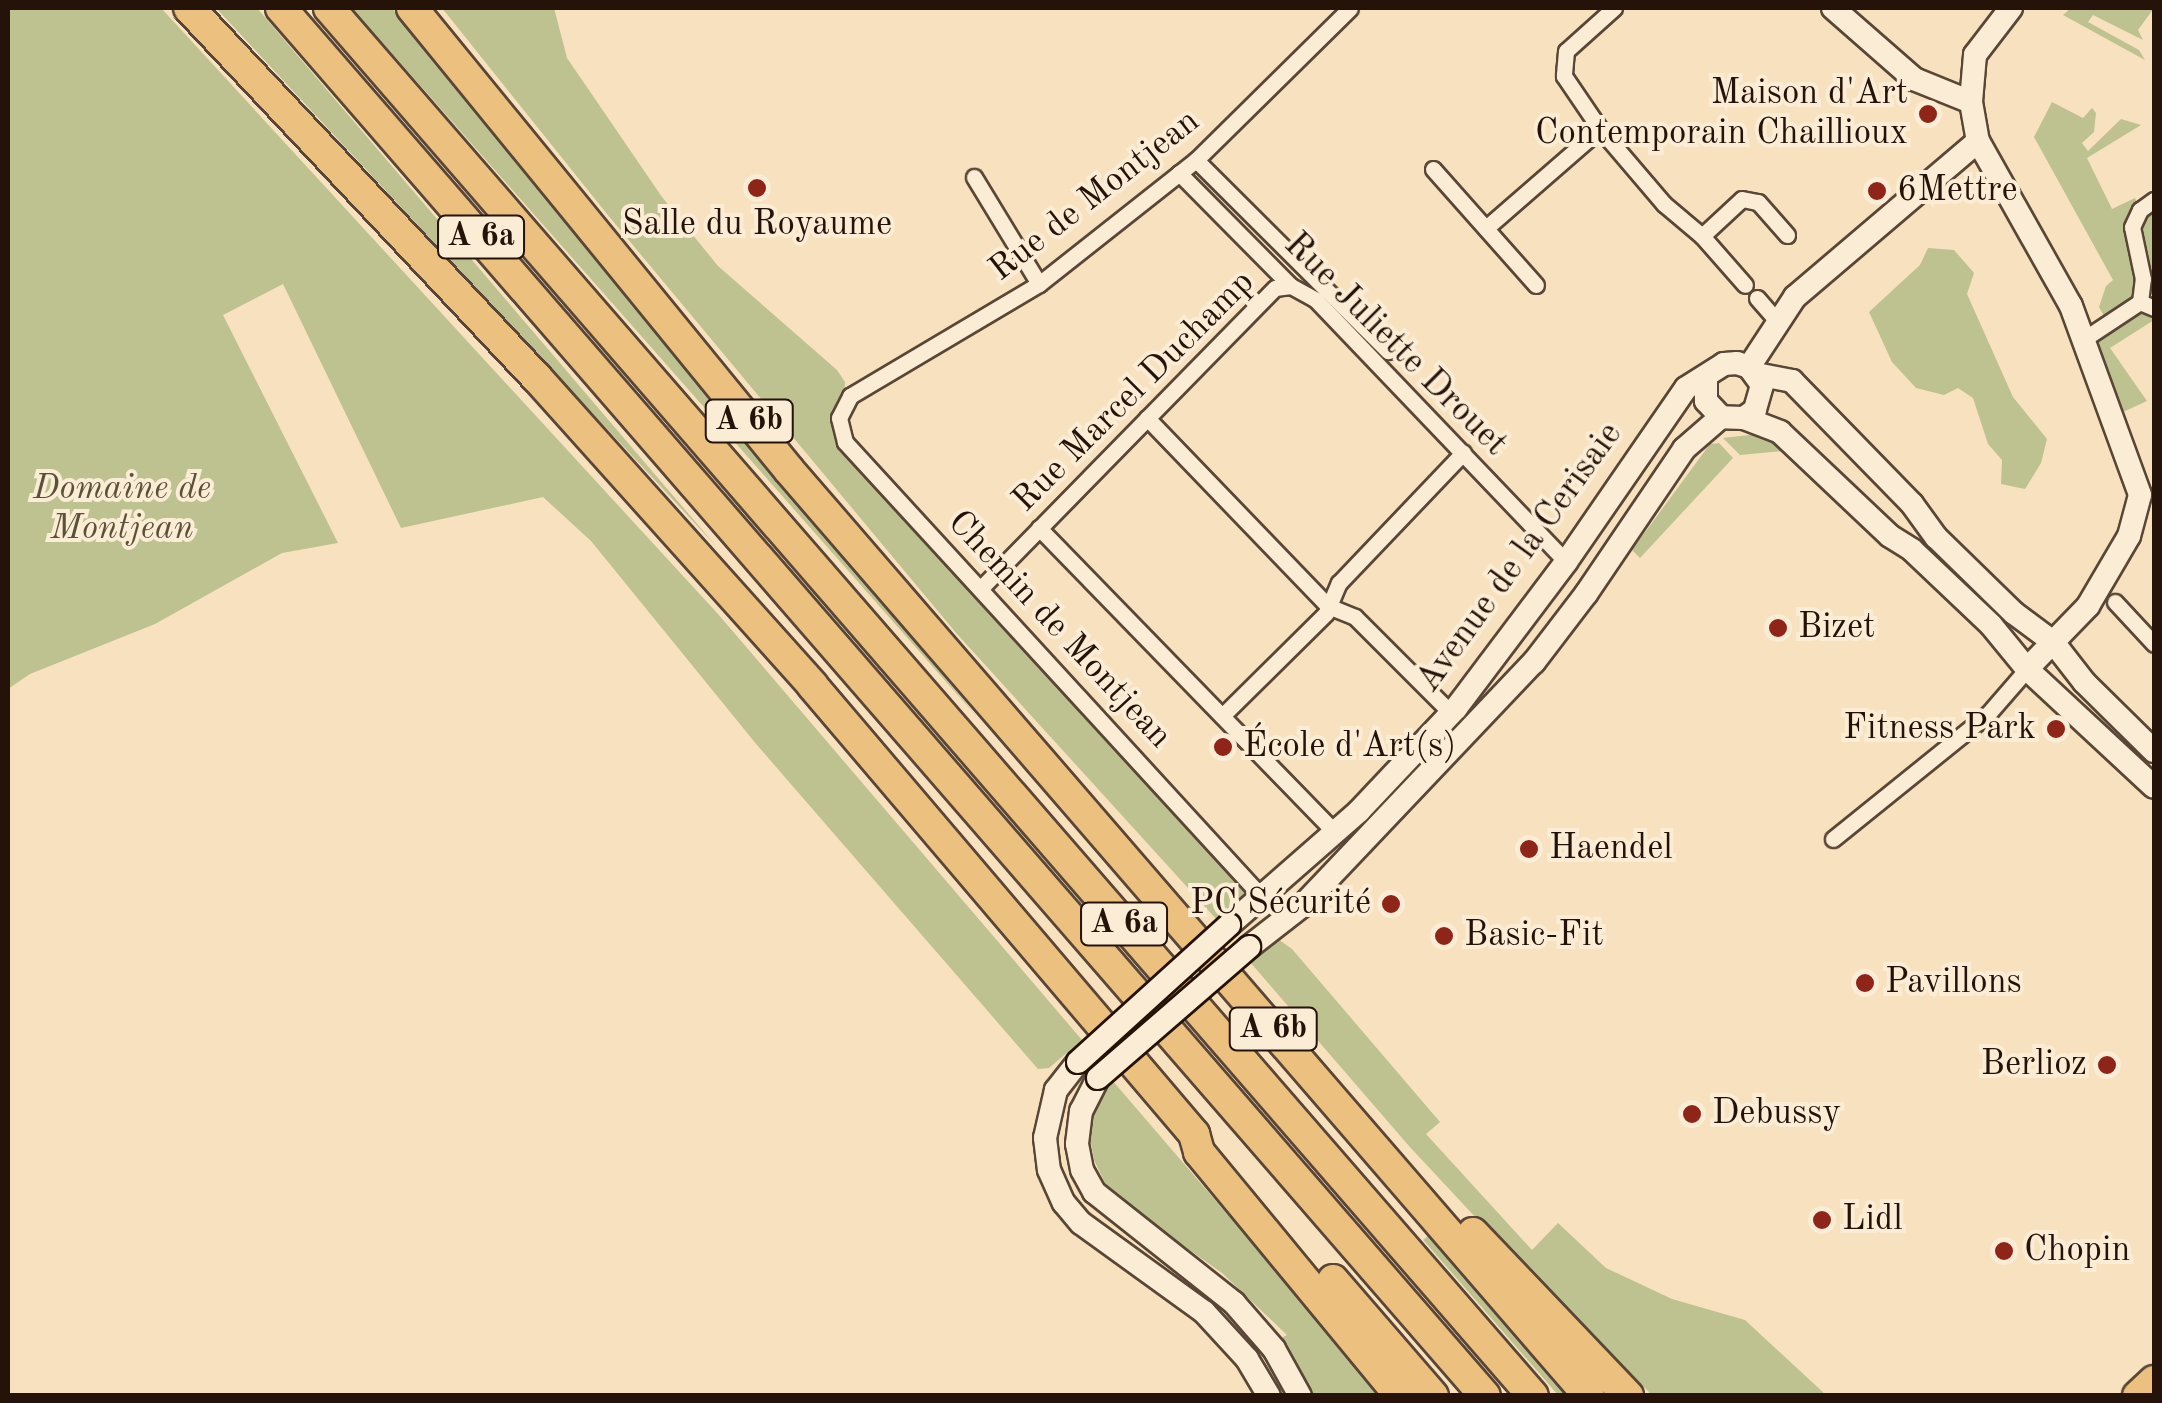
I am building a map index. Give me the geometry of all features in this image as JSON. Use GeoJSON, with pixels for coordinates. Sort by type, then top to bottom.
{"type":"FeatureCollection","features":[{"type":"Feature","properties":{"kind":"highway"},"geometry":{"type":"LineString","coordinates":[[189,8],[676,530],[1194,1134],[1199,1152],[1400,1396]]}},
{"type":"Feature","properties":{"kind":"highway","name":"A 6a"},"geometry":{"type":"LineString","coordinates":[[281,8],[1485,1396]]}},
{"type":"Feature","properties":{"kind":"highway","name":"A 6a"},"geometry":{"type":"LineString","coordinates":[[329,8],[1533,1396]]}},
{"type":"Feature","properties":{"kind":"highway","name":"A 6b"},"geometry":{"type":"LineString","coordinates":[[412,8],[789,470],[1451,1231],[1589,1396]]}},
{"type":"Feature","properties":{"kind":"highway"},"geometry":{"type":"LineString","coordinates":[[1194,1134],[1212,1141],[1433,1396]]}},
{"type":"Feature","properties":{"kind":"highway"},"geometry":{"type":"LineString","coordinates":[[1451,1231],[1472,1232],[1628,1396]]}},
{"type":"Feature","properties":{"kind":"highway"},"geometry":{"type":"LineString","coordinates":[[2138,1396],[2154,1380]]}},
{"type":"Feature","properties":{"kind":"street","name":"Rue de Montjean"},"geometry":{"type":"LineString","coordinates":[[850,396],[1039,284],[1196,160],[1350,8]]}},
{"type":"Feature","properties":{"kind":"street"},"geometry":{"type":"LineString","coordinates":[[1614,8],[1575,40],[1563,65],[1569,86],[1600,129],[1675,215],[1702,236],[1744,285]]}},
{"type":"Feature","properties":{"kind":"street"},"geometry":{"type":"LineString","coordinates":[[1833,8],[1914,79],[1970,102]]}},
{"type":"Feature","properties":{"kind":"street"},"geometry":{"type":"LineString","coordinates":[[1833,839],[1988,714],[2088,606],[2129,536],[2138,511],[2136,482],[2072,306],[1978,141],[1970,102],[1978,49],[2011,8]]}},
{"type":"Feature","properties":{"kind":"street"},"geometry":{"type":"LineString","coordinates":[[1899,67],[1972,76]]}},
{"type":"Feature","properties":{"kind":"street"},"geometry":{"type":"LineString","coordinates":[[1486,228],[1600,129]]}},
{"type":"Feature","properties":{"kind":"street"},"geometry":{"type":"LineString","coordinates":[[1732,418],[1762,397],[1753,370],[1776,320],[1856,241],[1894,208],[1914,198],[1978,141]]}},
{"type":"Feature","properties":{"kind":"street"},"geometry":{"type":"LineString","coordinates":[[1196,160],[1388,351]]}},
{"type":"Feature","properties":{"kind":"street"},"geometry":{"type":"LineString","coordinates":[[1433,169],[1536,285]]}},
{"type":"Feature","properties":{"kind":"street","name":"Rue Juliette Drouet"},"geometry":{"type":"LineString","coordinates":[[1179,173],[1292,286],[1316,300],[1548,543],[1562,568],[1586,594]]}},
{"type":"Feature","properties":{"kind":"street"},"geometry":{"type":"LineString","coordinates":[[974,177],[1039,284]]}},
{"type":"Feature","properties":{"kind":"street"},"geometry":{"type":"LineString","coordinates":[[1702,236],[1742,199],[1758,202],[1786,235]]}},
{"type":"Feature","properties":{"kind":"street"},"geometry":{"type":"LineString","coordinates":[[2084,338],[2147,305],[2132,227],[2140,210],[2154,200]]}},
{"type":"Feature","properties":{"kind":"street","name":"Rue Marcel Duchamp"},"geometry":{"type":"LineString","coordinates":[[980,589],[1275,288],[1292,286]]}},
{"type":"Feature","properties":{"kind":"street"},"geometry":{"type":"LineString","coordinates":[[1756,298],[1776,320]]}},
{"type":"Feature","properties":{"kind":"street"},"geometry":{"type":"LineString","coordinates":[[2154,752],[2084,682],[2054,642],[2014,613],[1936,537],[1912,504],[1792,381],[1724,364],[1706,378],[1706,400],[1732,418],[1780,432],[1991,625],[2027,669],[2154,787]]}},
{"type":"Feature","properties":{"kind":"street","name":"Avenue de la Cerisaie"},"geometry":{"type":"LineString","coordinates":[[1269,1396],[1247,1359],[1204,1312],[1080,1224],[1064,1204],[1049,1170],[1044,1138],[1056,1090],[1078,1062],[1261,896],[1336,834],[1451,713],[1562,568],[1686,388],[1706,378]]}},
{"type":"Feature","properties":{"kind":"street","name":"Chemin de Montjean"},"geometry":{"type":"LineString","coordinates":[[850,396],[839,418],[845,442],[1261,896]]}},
{"type":"Feature","properties":{"kind":"street"},"geometry":{"type":"LineString","coordinates":[[1147,418],[1328,606],[1355,617],[1451,713]]}},
{"type":"Feature","properties":{"kind":"street","name":"Avenue de la Cerisaie"},"geometry":{"type":"LineString","coordinates":[[1300,1396],[1274,1349],[1234,1303],[1094,1192],[1082,1170],[1077,1144],[1081,1110],[1098,1078],[1249,946],[1294,914],[1427,779],[1544,650],[1684,449],[1732,418]]}},
{"type":"Feature","properties":{"kind":"street"},"geometry":{"type":"LineString","coordinates":[[1222,716],[1328,606],[1338,583],[1463,453]]}},
{"type":"Feature","properties":{"kind":"street"},"geometry":{"type":"LineString","coordinates":[[1039,528],[1336,834]]}},
{"type":"Feature","properties":{"kind":"street"},"geometry":{"type":"LineString","coordinates":[[2116,602],[2154,644]]}},
{"type":"Feature","properties":{"kind":"green space","name":"Domaine de Montjean"},"geometry":{"type":"Polygon","coordinates":[[[8,8],[161,8],[718,614],[1082,1040],[1049,1068],[1038,1069],[757,745],[591,541],[543,497],[401,528],[283,284],[223,315],[338,543],[282,553],[155,624],[30,674],[8,689],[8,8]]]}},
{"type":"Feature","properties":{"kind":"green space"},"geometry":{"type":"Polygon","coordinates":[[[216,8],[257,8],[716,546],[216,8]]]}},
{"type":"Feature","properties":{"kind":"green space"},"geometry":{"type":"Polygon","coordinates":[[[352,8],[392,8],[978,718],[352,8]]]}},
{"type":"Feature","properties":{"kind":"green space"},"geometry":{"type":"Polygon","coordinates":[[[442,8],[554,8],[567,58],[662,197],[718,266],[837,370],[845,382],[842,439],[851,455],[970,593],[1249,893],[1218,921],[957,634],[607,214],[442,8]]]}},
{"type":"Feature","properties":{"kind":"green space"},"geometry":{"type":"Polygon","coordinates":[[[2071,8],[2154,8],[2138,30],[2143,40],[2093,15],[2088,22],[2139,50],[2145,60],[2063,15],[2071,8]]]}},
{"type":"Feature","properties":{"kind":"green space"},"geometry":{"type":"Polygon","coordinates":[[[2052,102],[2083,118],[2092,108],[2096,113],[2094,132],[2082,143],[2088,151],[2121,119],[2141,125],[2087,158],[2112,209],[2135,198],[2139,206],[2135,294],[2130,305],[2105,318],[2099,307],[2106,286],[2113,280],[2034,137],[2052,102]]]}},
{"type":"Feature","properties":{"kind":"green space"},"geometry":{"type":"Polygon","coordinates":[[[2154,207],[2154,299],[2147,288],[2138,222],[2154,207]]]}},
{"type":"Feature","properties":{"kind":"green space"},"geometry":{"type":"Polygon","coordinates":[[[1928,248],[1954,250],[1974,273],[1967,294],[2013,397],[2047,439],[2041,463],[2025,489],[2001,484],[2002,460],[1988,444],[1973,398],[1958,388],[1944,395],[1916,388],[1892,362],[1869,312],[1920,265],[1928,248]]]}},
{"type":"Feature","properties":{"kind":"green space"},"geometry":{"type":"Polygon","coordinates":[[[2139,312],[2154,312],[2154,320],[2110,348],[2147,401],[2123,412],[2094,340],[2139,312]]]}},
{"type":"Feature","properties":{"kind":"green space"},"geometry":{"type":"Polygon","coordinates":[[[1758,434],[1772,439],[1784,451],[1740,455],[1723,438],[1758,434]]]}},
{"type":"Feature","properties":{"kind":"green space"},"geometry":{"type":"Polygon","coordinates":[[[1719,443],[1733,458],[1640,558],[1632,550],[1710,444],[1719,443]]]}},
{"type":"Feature","properties":{"kind":"green space"},"geometry":{"type":"Polygon","coordinates":[[[1278,939],[1292,949],[1440,1122],[1426,1134],[1532,1250],[1558,1223],[1606,1268],[1672,1299],[1745,1320],[1826,1395],[1652,1395],[1519,1264],[1409,1146],[1250,962],[1278,939]]]}},
{"type":"Feature","properties":{"kind":"green space"},"geometry":{"type":"Polygon","coordinates":[[[1112,1080],[1379,1395],[1309,1395],[1279,1339],[1287,1335],[1222,1273],[1122,1202],[1105,1183],[1094,1160],[1089,1131],[1096,1104],[1112,1080]]]}},
{"type":"Feature","properties":{"kind":"green space"},"geometry":{"type":"Polygon","coordinates":[[[1430,1234],[1570,1396],[1559,1396],[1423,1240],[1430,1234]]]}},
{"type":"Feature","properties":{"kind":"place","name":"Maison d'Art Contemporain Chaillioux"},"geometry":{"type":"Point","coordinates":[1928,114]}},
{"type":"Feature","properties":{"kind":"place","name":"Salle du Royaume"},"geometry":{"type":"Point","coordinates":[757,188]}},
{"type":"Feature","properties":{"kind":"place","name":"6Mettre"},"geometry":{"type":"Point","coordinates":[1877,191]}},
{"type":"Feature","properties":{"kind":"place","name":"Bizet"},"geometry":{"type":"Point","coordinates":[1778,628]}},
{"type":"Feature","properties":{"kind":"place","name":"Fitness Park"},"geometry":{"type":"Point","coordinates":[2056,729]}},
{"type":"Feature","properties":{"kind":"place","name":"École d'Art(s)"},"geometry":{"type":"Point","coordinates":[1223,747]}},
{"type":"Feature","properties":{"kind":"place","name":"Haendel"},"geometry":{"type":"Point","coordinates":[1529,849]}},
{"type":"Feature","properties":{"kind":"place","name":"PC Sécurité"},"geometry":{"type":"Point","coordinates":[1391,904]}},
{"type":"Feature","properties":{"kind":"place","name":"Basic-Fit"},"geometry":{"type":"Point","coordinates":[1444,936]}},
{"type":"Feature","properties":{"kind":"place","name":"Pavillons"},"geometry":{"type":"Point","coordinates":[1865,983]}},
{"type":"Feature","properties":{"kind":"place","name":"Berlioz"},"geometry":{"type":"Point","coordinates":[2107,1065]}},
{"type":"Feature","properties":{"kind":"place","name":"Debussy"},"geometry":{"type":"Point","coordinates":[1692,1114]}},
{"type":"Feature","properties":{"kind":"place","name":"Lidl"},"geometry":{"type":"Point","coordinates":[1822,1220]}},
{"type":"Feature","properties":{"kind":"place","name":"Chopin"},"geometry":{"type":"Point","coordinates":[2004,1251]}}]}
